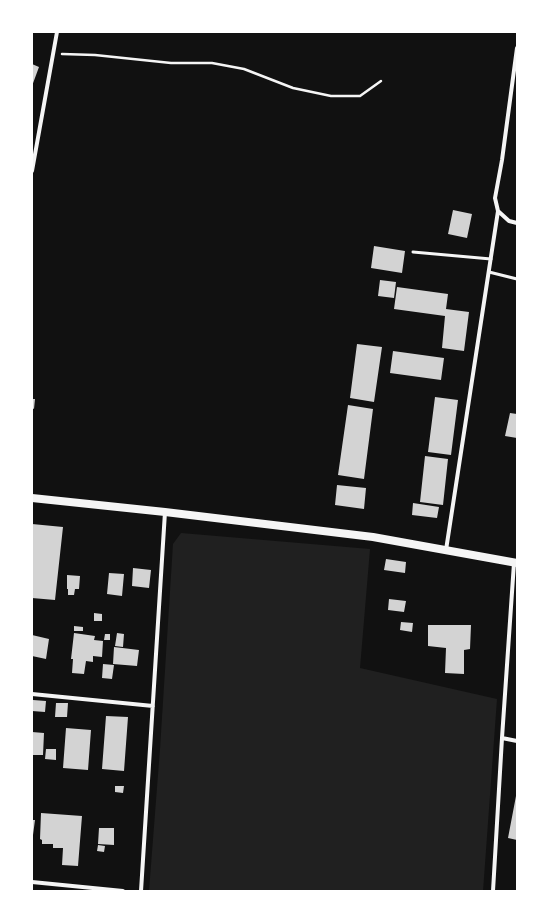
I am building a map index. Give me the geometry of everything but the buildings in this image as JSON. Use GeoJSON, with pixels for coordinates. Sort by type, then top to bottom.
{"type":"FeatureCollection","features":[{"type":"Feature","properties":{"kind":"main road"},"geometry":{"type":"LineString","coordinates":[[32,498],[373,536],[516,563]]}},
{"type":"Feature","properties":{"kind":"street"},"geometry":{"type":"LineString","coordinates":[[32,171],[57,32]]}},
{"type":"Feature","properties":{"kind":"street"},"geometry":{"type":"LineString","coordinates":[[446,550],[498,211],[495,198],[516,72],[517,48]]}},
{"type":"Feature","properties":{"kind":"street"},"geometry":{"type":"LineString","coordinates":[[498,211],[509,221],[517,223]]}},
{"type":"Feature","properties":{"kind":"street"},"geometry":{"type":"LineString","coordinates":[[141,891],[154,706],[165,512]]}},
{"type":"Feature","properties":{"kind":"street"},"geometry":{"type":"LineString","coordinates":[[493,891],[502,738],[516,563]]}},
{"type":"Feature","properties":{"kind":"street"},"geometry":{"type":"LineString","coordinates":[[32,694],[154,706]]}},
{"type":"Feature","properties":{"kind":"street"},"geometry":{"type":"LineString","coordinates":[[502,738],[517,741]]}},
{"type":"Feature","properties":{"kind":"street"},"geometry":{"type":"LineString","coordinates":[[32,882],[123,891]]}},
{"type":"Feature","properties":{"kind":"lane"},"geometry":{"type":"LineString","coordinates":[[412,252],[491,259]]}},
{"type":"Feature","properties":{"kind":"lane"},"geometry":{"type":"LineString","coordinates":[[489,272],[517,279]]}},
{"type":"Feature","properties":{"kind":"path"},"geometry":{"type":"LineString","coordinates":[[53,54],[95,55],[171,63],[212,63],[244,70],[293,88],[331,96],[360,96],[381,81]]}},
{"type":"Feature","properties":{"kind":"shaded area"},"geometry":{"type":"Polygon","coordinates":[[[181,533],[370,549],[360,668],[497,699],[483,891],[149,891],[173,544],[181,533]]]}}]}
